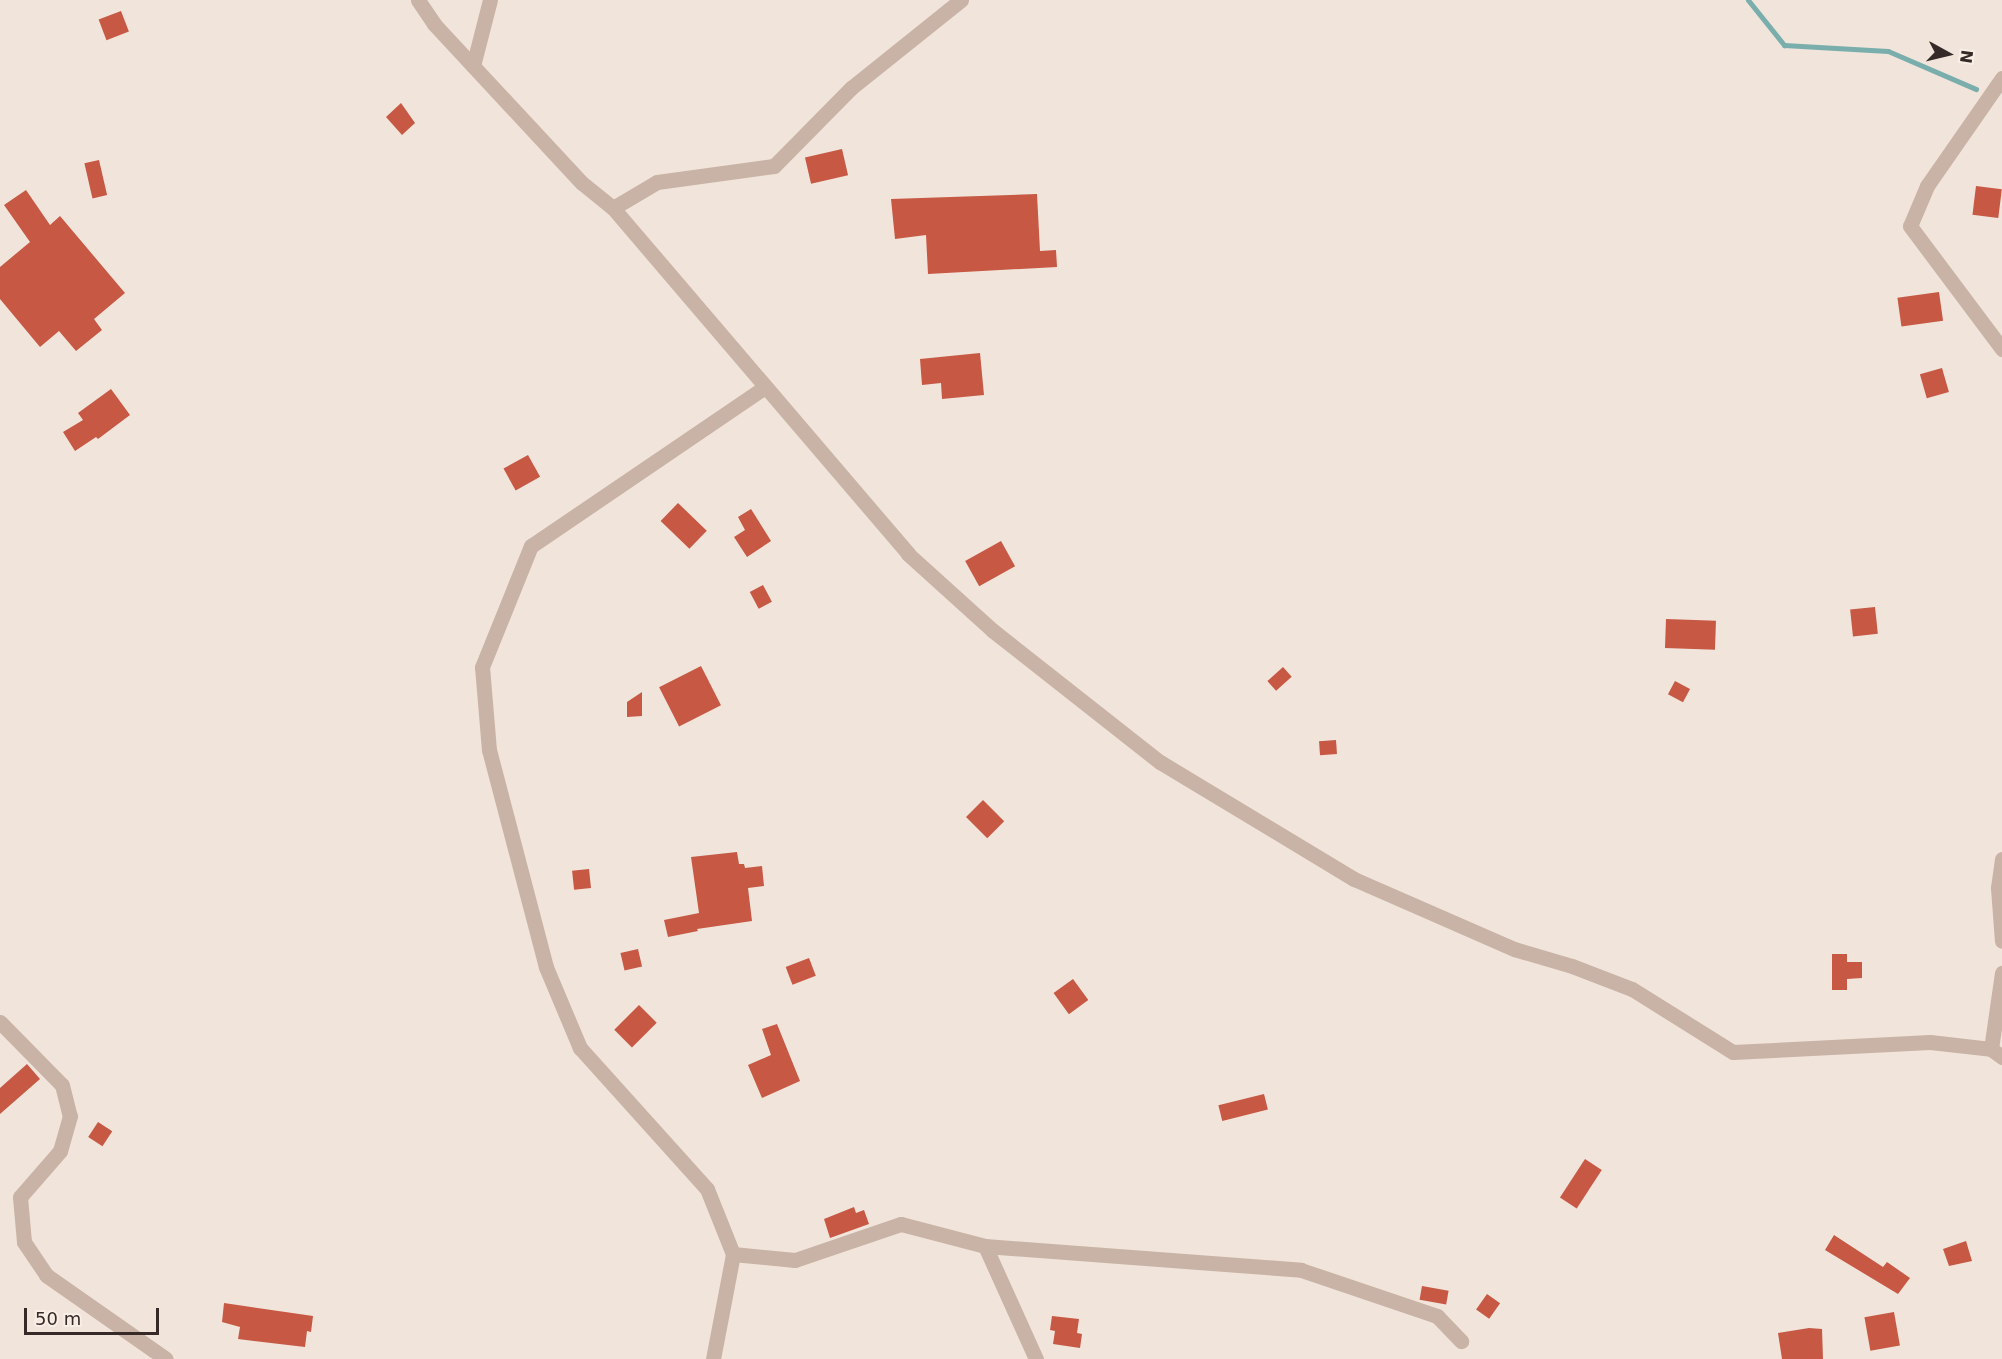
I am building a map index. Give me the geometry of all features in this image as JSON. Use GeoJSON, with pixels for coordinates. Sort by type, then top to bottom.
{"type":"FeatureCollection","features":[{"type":"Feature","properties":{"kind":"street"},"geometry":{"type":"LineString","coordinates":[[418,0],[434,24],[582,183],[613,208],[908,554],[992,630],[1160,762],[1354,879],[1514,949],[1572,966],[1632,989],[1733,1052],[1930,1042],[1996,1053],[2002,972]]}},
{"type":"Feature","properties":{"kind":"street"},"geometry":{"type":"LineString","coordinates":[[473,66],[490,0]]}},
{"type":"Feature","properties":{"kind":"street"},"geometry":{"type":"LineString","coordinates":[[613,208],[657,182],[774,166],[851,88],[961,0]]}},
{"type":"Feature","properties":{"kind":"street"},"geometry":{"type":"LineString","coordinates":[[2002,78],[1927,186],[1910,226],[2002,349]]}},
{"type":"Feature","properties":{"kind":"street"},"geometry":{"type":"LineString","coordinates":[[713,1359],[733,1254],[706,1189],[580,1048],[546,967],[489,750],[482,667],[531,546],[765,387]]}},
{"type":"Feature","properties":{"kind":"street"},"geometry":{"type":"LineString","coordinates":[[2002,859],[1998,888],[2002,940]]}},
{"type":"Feature","properties":{"kind":"street"},"geometry":{"type":"LineString","coordinates":[[0,1022],[62,1085],[70,1116],[60,1150],[20,1197],[24,1242],[46,1275],[166,1359]]}},
{"type":"Feature","properties":{"kind":"street"},"geometry":{"type":"LineString","coordinates":[[733,1254],[795,1260],[901,1224],[985,1246],[1301,1270],[1437,1316],[1461,1341]]}},
{"type":"Feature","properties":{"kind":"street"},"geometry":{"type":"LineString","coordinates":[[985,1246],[1036,1359]]}},
{"type":"Feature","properties":{"kind":"building"},"geometry":{"type":"Polygon","coordinates":[[[121,11],[129,32],[106,40],[99,20],[121,11]]]}},
{"type":"Feature","properties":{"kind":"building"},"geometry":{"type":"Polygon","coordinates":[[[401,103],[415,123],[402,135],[386,117],[401,103]]]}},
{"type":"Feature","properties":{"kind":"building"},"geometry":{"type":"Polygon","coordinates":[[[842,149],[848,175],[811,184],[805,158],[842,149]]]}},
{"type":"Feature","properties":{"kind":"building"},"geometry":{"type":"Polygon","coordinates":[[[99,160],[107,195],[92,198],[84,163],[99,160]]]}},
{"type":"Feature","properties":{"kind":"building"},"geometry":{"type":"Polygon","coordinates":[[[1976,186],[2002,189],[1998,218],[1972,215],[1976,186]]]}},
{"type":"Feature","properties":{"kind":"building"},"geometry":{"type":"Polygon","coordinates":[[[26,190],[50,225],[60,216],[125,293],[94,319],[102,330],[76,351],[59,331],[40,347],[0,299],[0,267],[30,242],[4,205],[26,190]]]}},
{"type":"Feature","properties":{"kind":"building"},"geometry":{"type":"Polygon","coordinates":[[[1037,194],[1040,251],[1056,250],[1057,267],[928,274],[926,235],[895,239],[891,199],[1037,194]]]}},
{"type":"Feature","properties":{"kind":"building"},"geometry":{"type":"Polygon","coordinates":[[[1939,292],[1943,321],[1901,327],[1897,298],[1939,292]]]}},
{"type":"Feature","properties":{"kind":"building"},"geometry":{"type":"Polygon","coordinates":[[[980,353],[984,395],[942,399],[941,383],[922,385],[920,359],[980,353]]]}},
{"type":"Feature","properties":{"kind":"building"},"geometry":{"type":"Polygon","coordinates":[[[1942,368],[1949,392],[1927,398],[1920,374],[1942,368]]]}},
{"type":"Feature","properties":{"kind":"building"},"geometry":{"type":"Polygon","coordinates":[[[111,389],[130,415],[98,439],[96,437],[75,451],[63,432],[83,420],[78,413],[111,389]]]}},
{"type":"Feature","properties":{"kind":"building"},"geometry":{"type":"Polygon","coordinates":[[[528,455],[540,477],[516,490],[504,469],[528,455]]]}},
{"type":"Feature","properties":{"kind":"building"},"geometry":{"type":"Polygon","coordinates":[[[678,503],[707,531],[689,549],[661,521],[678,503]]]}},
{"type":"Feature","properties":{"kind":"building"},"geometry":{"type":"Polygon","coordinates":[[[751,509],[771,541],[747,557],[734,537],[745,530],[738,517],[751,509]]]}},
{"type":"Feature","properties":{"kind":"building"},"geometry":{"type":"Polygon","coordinates":[[[1001,541],[1015,566],[979,586],[965,561],[1001,541]]]}},
{"type":"Feature","properties":{"kind":"building"},"geometry":{"type":"Polygon","coordinates":[[[763,585],[772,602],[759,609],[750,592],[763,585]]]}},
{"type":"Feature","properties":{"kind":"building"},"geometry":{"type":"Polygon","coordinates":[[[1875,607],[1878,634],[1853,636],[1850,610],[1875,607]]]}},
{"type":"Feature","properties":{"kind":"building"},"geometry":{"type":"Polygon","coordinates":[[[1666,619],[1716,621],[1715,650],[1665,648],[1666,619]]]}},
{"type":"Feature","properties":{"kind":"building"},"geometry":{"type":"Polygon","coordinates":[[[701,666],[721,705],[679,727],[659,687],[701,666]]]}},
{"type":"Feature","properties":{"kind":"building"},"geometry":{"type":"Polygon","coordinates":[[[1283,667],[1292,677],[1276,691],[1267,681],[1283,667]]]}},
{"type":"Feature","properties":{"kind":"building"},"geometry":{"type":"Polygon","coordinates":[[[1675,681],[1690,689],[1683,702],[1668,694],[1675,681]]]}},
{"type":"Feature","properties":{"kind":"building"},"geometry":{"type":"Polygon","coordinates":[[[642,692],[642,716],[627,717],[627,702],[642,692]]]}},
{"type":"Feature","properties":{"kind":"building"},"geometry":{"type":"Polygon","coordinates":[[[1336,740],[1337,754],[1320,755],[1319,741],[1336,740]]]}},
{"type":"Feature","properties":{"kind":"building"},"geometry":{"type":"Polygon","coordinates":[[[983,800],[1004,821],[987,838],[966,817],[983,800]]]}},
{"type":"Feature","properties":{"kind":"building"},"geometry":{"type":"Polygon","coordinates":[[[737,852],[739,864],[744,864],[745,868],[762,866],[764,886],[748,888],[752,921],[697,929],[698,931],[668,937],[664,920],[699,913],[691,857],[737,852]]]}},
{"type":"Feature","properties":{"kind":"building"},"geometry":{"type":"Polygon","coordinates":[[[589,869],[591,888],[574,890],[572,871],[589,869]]]}},
{"type":"Feature","properties":{"kind":"building"},"geometry":{"type":"Polygon","coordinates":[[[638,949],[642,967],[625,971],[620,953],[638,949]]]}},
{"type":"Feature","properties":{"kind":"building"},"geometry":{"type":"Polygon","coordinates":[[[1832,954],[1847,954],[1847,962],[1862,962],[1862,978],[1847,979],[1847,990],[1832,990],[1832,954]]]}},
{"type":"Feature","properties":{"kind":"building"},"geometry":{"type":"Polygon","coordinates":[[[809,958],[816,976],[792,985],[786,967],[809,958]]]}},
{"type":"Feature","properties":{"kind":"building"},"geometry":{"type":"Polygon","coordinates":[[[1073,979],[1088,1000],[1069,1014],[1054,993],[1073,979]]]}},
{"type":"Feature","properties":{"kind":"building"},"geometry":{"type":"Polygon","coordinates":[[[639,1005],[657,1023],[632,1047],[614,1030],[639,1005]]]}},
{"type":"Feature","properties":{"kind":"building"},"geometry":{"type":"Polygon","coordinates":[[[777,1024],[800,1081],[762,1098],[748,1065],[771,1055],[762,1029],[777,1024]]]}},
{"type":"Feature","properties":{"kind":"building"},"geometry":{"type":"Polygon","coordinates":[[[27,1064],[40,1079],[0,1114],[0,1088],[27,1064]]]}},
{"type":"Feature","properties":{"kind":"building"},"geometry":{"type":"Polygon","coordinates":[[[1264,1094],[1268,1110],[1222,1121],[1218,1105],[1264,1094]]]}},
{"type":"Feature","properties":{"kind":"building"},"geometry":{"type":"Polygon","coordinates":[[[98,1122],[112,1131],[102,1146],[88,1137],[98,1122]]]}},
{"type":"Feature","properties":{"kind":"building"},"geometry":{"type":"Polygon","coordinates":[[[1585,1159],[1602,1170],[1577,1208],[1560,1198],[1585,1159]]]}},
{"type":"Feature","properties":{"kind":"building"},"geometry":{"type":"Polygon","coordinates":[[[854,1207],[856,1213],[864,1210],[869,1224],[830,1238],[824,1219],[854,1207]]]}},
{"type":"Feature","properties":{"kind":"building"},"geometry":{"type":"Polygon","coordinates":[[[1834,1235],[1883,1267],[1887,1262],[1910,1278],[1898,1294],[1825,1250],[1834,1235]]]}},
{"type":"Feature","properties":{"kind":"building"},"geometry":{"type":"Polygon","coordinates":[[[1966,1241],[1972,1261],[1949,1266],[1943,1249],[1966,1241]]]}},
{"type":"Feature","properties":{"kind":"building"},"geometry":{"type":"Polygon","coordinates":[[[1422,1286],[1449,1291],[1446,1304],[1420,1300],[1422,1286]]]}},
{"type":"Feature","properties":{"kind":"building"},"geometry":{"type":"Polygon","coordinates":[[[1487,1294],[1500,1303],[1489,1319],[1476,1310],[1487,1294]]]}},
{"type":"Feature","properties":{"kind":"building"},"geometry":{"type":"Polygon","coordinates":[[[224,1303],[313,1316],[311,1332],[307,1331],[305,1347],[238,1339],[240,1327],[222,1322],[224,1303]]]}},
{"type":"Feature","properties":{"kind":"building"},"geometry":{"type":"Polygon","coordinates":[[[1894,1312],[1900,1345],[1870,1351],[1864,1317],[1894,1312]]]}},
{"type":"Feature","properties":{"kind":"building"},"geometry":{"type":"Polygon","coordinates":[[[1052,1316],[1079,1319],[1077,1333],[1082,1334],[1080,1348],[1053,1344],[1055,1331],[1050,1330],[1052,1316]]]}},
{"type":"Feature","properties":{"kind":"building"},"geometry":{"type":"Polygon","coordinates":[[[1809,1328],[1822,1329],[1823,1359],[1782,1359],[1778,1333],[1809,1328]]]}},
{"type":"Feature","properties":{"kind":"waterway"},"geometry":{"type":"LineString","coordinates":[[1748,0],[1784,45],[1888,51],[1976,89]]}}]}
